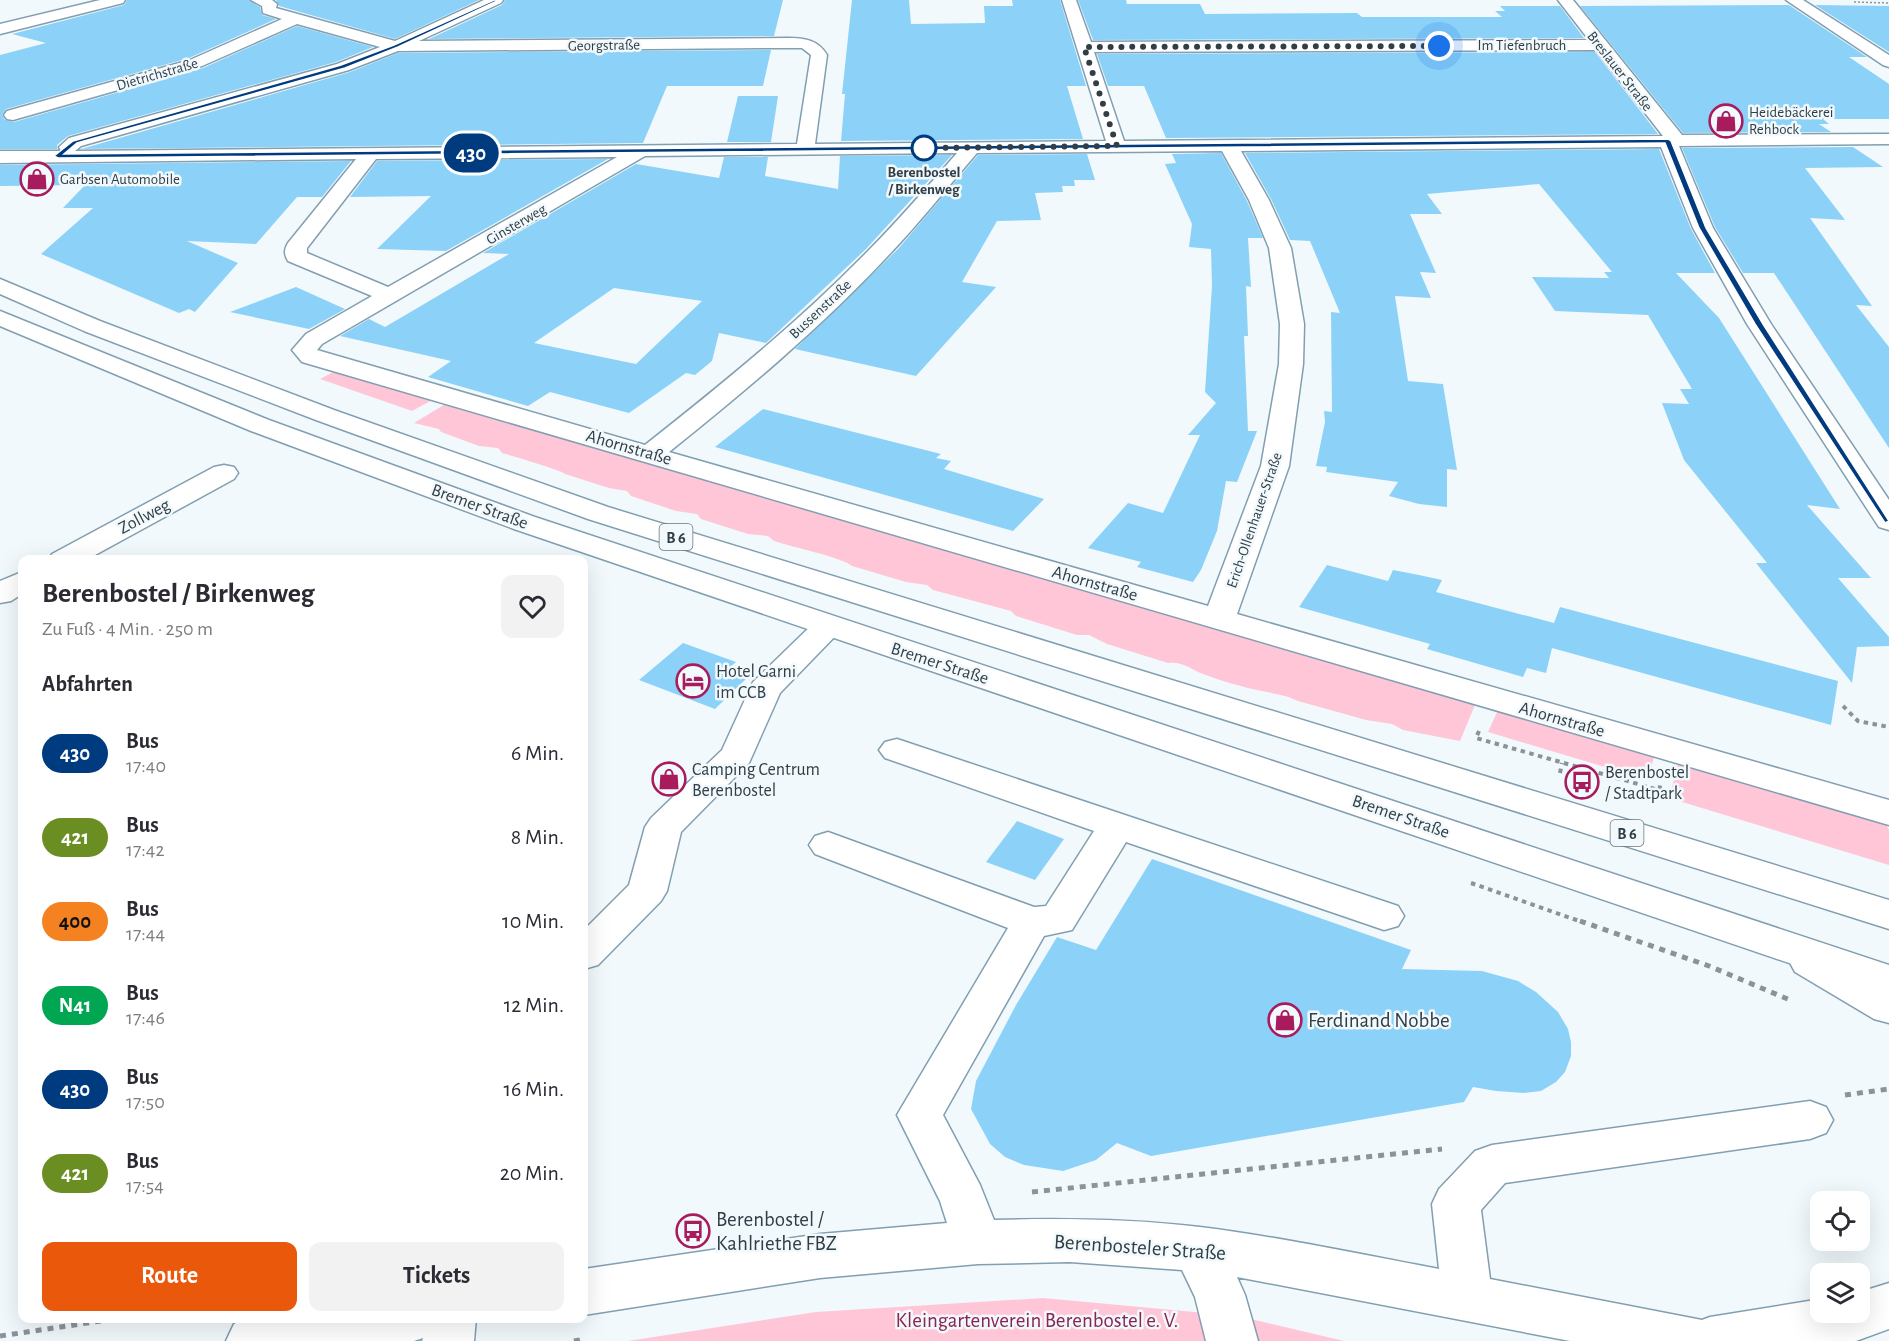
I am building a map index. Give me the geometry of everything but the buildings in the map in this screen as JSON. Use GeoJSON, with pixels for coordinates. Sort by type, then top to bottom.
{"type":"FeatureCollection","features":[{"type":"Feature","properties":{"kind":"street"},"geometry":{"type":"LineString","coordinates":[[0,29],[118,0]]}},
{"type":"Feature","properties":{"kind":"street"},"geometry":{"type":"LineString","coordinates":[[258,0],[270,4],[268,10],[396,46]]}},
{"type":"Feature","properties":{"kind":"street"},"geometry":{"type":"LineString","coordinates":[[58,156],[69,137],[303,79],[396,46],[496,0]]}},
{"type":"Feature","properties":{"kind":"street"},"geometry":{"type":"LineString","coordinates":[[1069,0],[1117,146]]}},
{"type":"Feature","properties":{"kind":"street","name":"Breslauer Straße"},"geometry":{"type":"LineString","coordinates":[[1565,0],[1672,141],[1708,237],[1759,324],[1889,521]]}},
{"type":"Feature","properties":{"kind":"street"},"geometry":{"type":"LineString","coordinates":[[1793,0],[1889,62]]}},
{"type":"Feature","properties":{"kind":"street","name":"Dietrichstraße"},"geometry":{"type":"LineString","coordinates":[[7,113],[196,63],[296,19]]}},
{"type":"Feature","properties":{"kind":"street","name":"Georgstraße"},"geometry":{"type":"LineString","coordinates":[[396,46],[777,43],[811,46],[817,50],[819,55],[806,144]]}},
{"type":"Feature","properties":{"kind":"street","name":"Im Tiefenbruch"},"geometry":{"type":"LineString","coordinates":[[1084,47],[1599,45]]}},
{"type":"Feature","properties":{"kind":"street"},"geometry":{"type":"LineString","coordinates":[[7,113],[44,126]]}},
{"type":"Feature","properties":{"kind":"street"},"geometry":{"type":"LineString","coordinates":[[0,156],[641,151],[806,144],[972,147],[1889,139]]}},
{"type":"Feature","properties":{"kind":"street","name":"Erich-Ollenhauer-Straße"},"geometry":{"type":"LineString","coordinates":[[1219,619],[1275,466],[1291,363],[1292,324],[1280,248],[1259,200],[1228,145]]}},
{"type":"Feature","properties":{"kind":"street","name":"Bussenstraße"},"geometry":{"type":"LineString","coordinates":[[651,453],[752,372],[831,300],[887,243],[972,147]]}},
{"type":"Feature","properties":{"kind":"street","name":"Ginsterweg"},"geometry":{"type":"LineString","coordinates":[[304,350],[314,339],[641,151]]}},
{"type":"Feature","properties":{"kind":"street"},"geometry":{"type":"LineString","coordinates":[[370,154],[296,248],[296,256],[390,296]]}},
{"type":"Feature","properties":{"kind":"street","name":"Bremer Straße"},"geometry":{"type":"LineString","coordinates":[[0,286],[92,326],[314,411],[598,513],[1889,915]]}},
{"type":"Feature","properties":{"kind":"street","name":"Bremer Straße"},"geometry":{"type":"LineString","coordinates":[[0,318],[285,435],[561,536],[1347,797],[1889,981]]}},
{"type":"Feature","properties":{"kind":"street","name":"Ahornstraße"},"geometry":{"type":"LineString","coordinates":[[304,350],[311,357],[651,453],[1889,813]]}},
{"type":"Feature","properties":{"kind":"street","name":"Zollweg"},"geometry":{"type":"LineString","coordinates":[[72,555],[224,473]]}},
{"type":"Feature","properties":{"kind":"street"},"geometry":{"type":"LineString","coordinates":[[0,594],[18,583]]}},
{"type":"Feature","properties":{"kind":"street"},"geometry":{"type":"LineString","coordinates":[[588,950],[647,891],[664,827],[737,755],[765,689],[829,626]]}},
{"type":"Feature","properties":{"kind":"street"},"geometry":{"type":"LineString","coordinates":[[897,750],[1384,916]]}},
{"type":"Feature","properties":{"kind":"street"},"geometry":{"type":"LineString","coordinates":[[828,845],[1032,922],[1058,921],[1118,825]]}},
{"type":"Feature","properties":{"kind":"street"},"geometry":{"type":"LineString","coordinates":[[971,1221],[920,1115],[1032,922]]}},
{"type":"Feature","properties":{"kind":"street"},"geometry":{"type":"LineString","coordinates":[[1788,948],[1889,1006]]}},
{"type":"Feature","properties":{"kind":"street"},"geometry":{"type":"LineString","coordinates":[[1467,1298],[1456,1204],[1492,1166],[1826,1108]]}},
{"type":"Feature","properties":{"kind":"street","name":"Berenbosteler Straße"},"geometry":{"type":"LineString","coordinates":[[590,1315],[820,1256],[971,1221],[1070,1240],[1197,1248],[1261,1258],[1693,1341]]}},
{"type":"Feature","properties":{"kind":"street"},"geometry":{"type":"LineString","coordinates":[[1197,1248],[1220,1295],[1232,1341]]}},
{"type":"Feature","properties":{"kind":"street"},"geometry":{"type":"LineString","coordinates":[[1710,1341],[1854,1318],[1889,1306]]}},
{"type":"Feature","properties":{"kind":"street"},"geometry":{"type":"LineString","coordinates":[[252,1341],[377,1323]]}},
{"type":"Feature","properties":{"kind":"street"},"geometry":{"type":"LineString","coordinates":[[448,1341],[450,1323]]}},
{"type":"Feature","properties":{"kind":"path"},"geometry":{"type":"LineString","coordinates":[[1843,706],[1857,721],[1889,727]]}},
{"type":"Feature","properties":{"kind":"path"},"geometry":{"type":"LineString","coordinates":[[1826,1108],[1889,1089]]}},
{"type":"Feature","properties":{"kind":"path"},"geometry":{"type":"LineString","coordinates":[[971,1221],[1449,1148]]}},
{"type":"Feature","properties":{"kind":"path"},"geometry":{"type":"LineString","coordinates":[[0,1336],[87,1323]]}},
{"type":"Feature","properties":{"kind":"path"},"geometry":{"type":"LineString","coordinates":[[574,1341],[585,1323]]}},
{"type":"Feature","properties":{"kind":"green space"},"geometry":{"type":"Polygon","coordinates":[[[335,371],[434,399],[412,411],[320,379],[335,371]]]}},
{"type":"Feature","properties":{"kind":"green space"},"geometry":{"type":"Polygon","coordinates":[[[447,403],[1475,705],[1460,741],[1403,730],[1392,724],[1366,720],[1285,696],[1232,684],[1182,664],[1168,663],[1107,644],[1089,635],[1077,635],[1016,616],[1011,611],[933,590],[927,585],[906,582],[852,566],[828,556],[774,541],[768,536],[748,534],[701,519],[697,514],[676,511],[631,496],[627,491],[609,488],[565,474],[502,453],[498,448],[479,446],[441,432],[439,429],[414,423],[447,403]]]}},
{"type":"Feature","properties":{"kind":"green space"},"geometry":{"type":"Polygon","coordinates":[[[1498,710],[1654,757],[1648,780],[1488,732],[1498,710]]]}},
{"type":"Feature","properties":{"kind":"green space"},"geometry":{"type":"Polygon","coordinates":[[[1678,764],[1886,824],[1889,830],[1889,865],[1669,798],[1678,764]]]}},
{"type":"Feature","properties":{"kind":"green space","name":"Kleingartenverein Berenbostel e. V."},"geometry":{"type":"Polygon","coordinates":[[[1043,1298],[1238,1316],[1344,1341],[628,1341],[816,1312],[1043,1298]]]}},
{"type":"Feature","properties":{"kind":"bus line","name":"430"},"geometry":{"type":"LineString","coordinates":[[496,0],[396,46],[343,67],[75,142],[58,156],[1668,141],[1703,228],[1759,324],[1889,521]]}},
{"type":"Feature","properties":{"kind":"place","name":"Heidebäckerei Rehbock"},"geometry":{"type":"Point","coordinates":[1726,121]}},
{"type":"Feature","properties":{"kind":"place","name":"Berenbostel / Birkenweg"},"geometry":{"type":"Point","coordinates":[924,148]}},
{"type":"Feature","properties":{"kind":"place","name":"Garbsen Automobile"},"geometry":{"type":"Point","coordinates":[37,179]}},
{"type":"Feature","properties":{"kind":"place","name":"Hotel Garni im CCB"},"geometry":{"type":"Point","coordinates":[693,681]}},
{"type":"Feature","properties":{"kind":"place","name":"Camping Centrum Berenbostel"},"geometry":{"type":"Point","coordinates":[669,779]}},
{"type":"Feature","properties":{"kind":"place","name":"Berenbostel / Stadtpark"},"geometry":{"type":"Point","coordinates":[1582,782]}},
{"type":"Feature","properties":{"kind":"place","name":"Ferdinand Nobbe"},"geometry":{"type":"Point","coordinates":[1285,1020]}},
{"type":"Feature","properties":{"kind":"place","name":"Berenbostel / Kahlriethe FBZ"},"geometry":{"type":"Point","coordinates":[693,1231]}},
{"type":"Feature","properties":{"kind":"route"},"geometry":{"type":"LineString","coordinates":[[924,148],[1117,146],[1084,47],[1439,46]]}}]}
